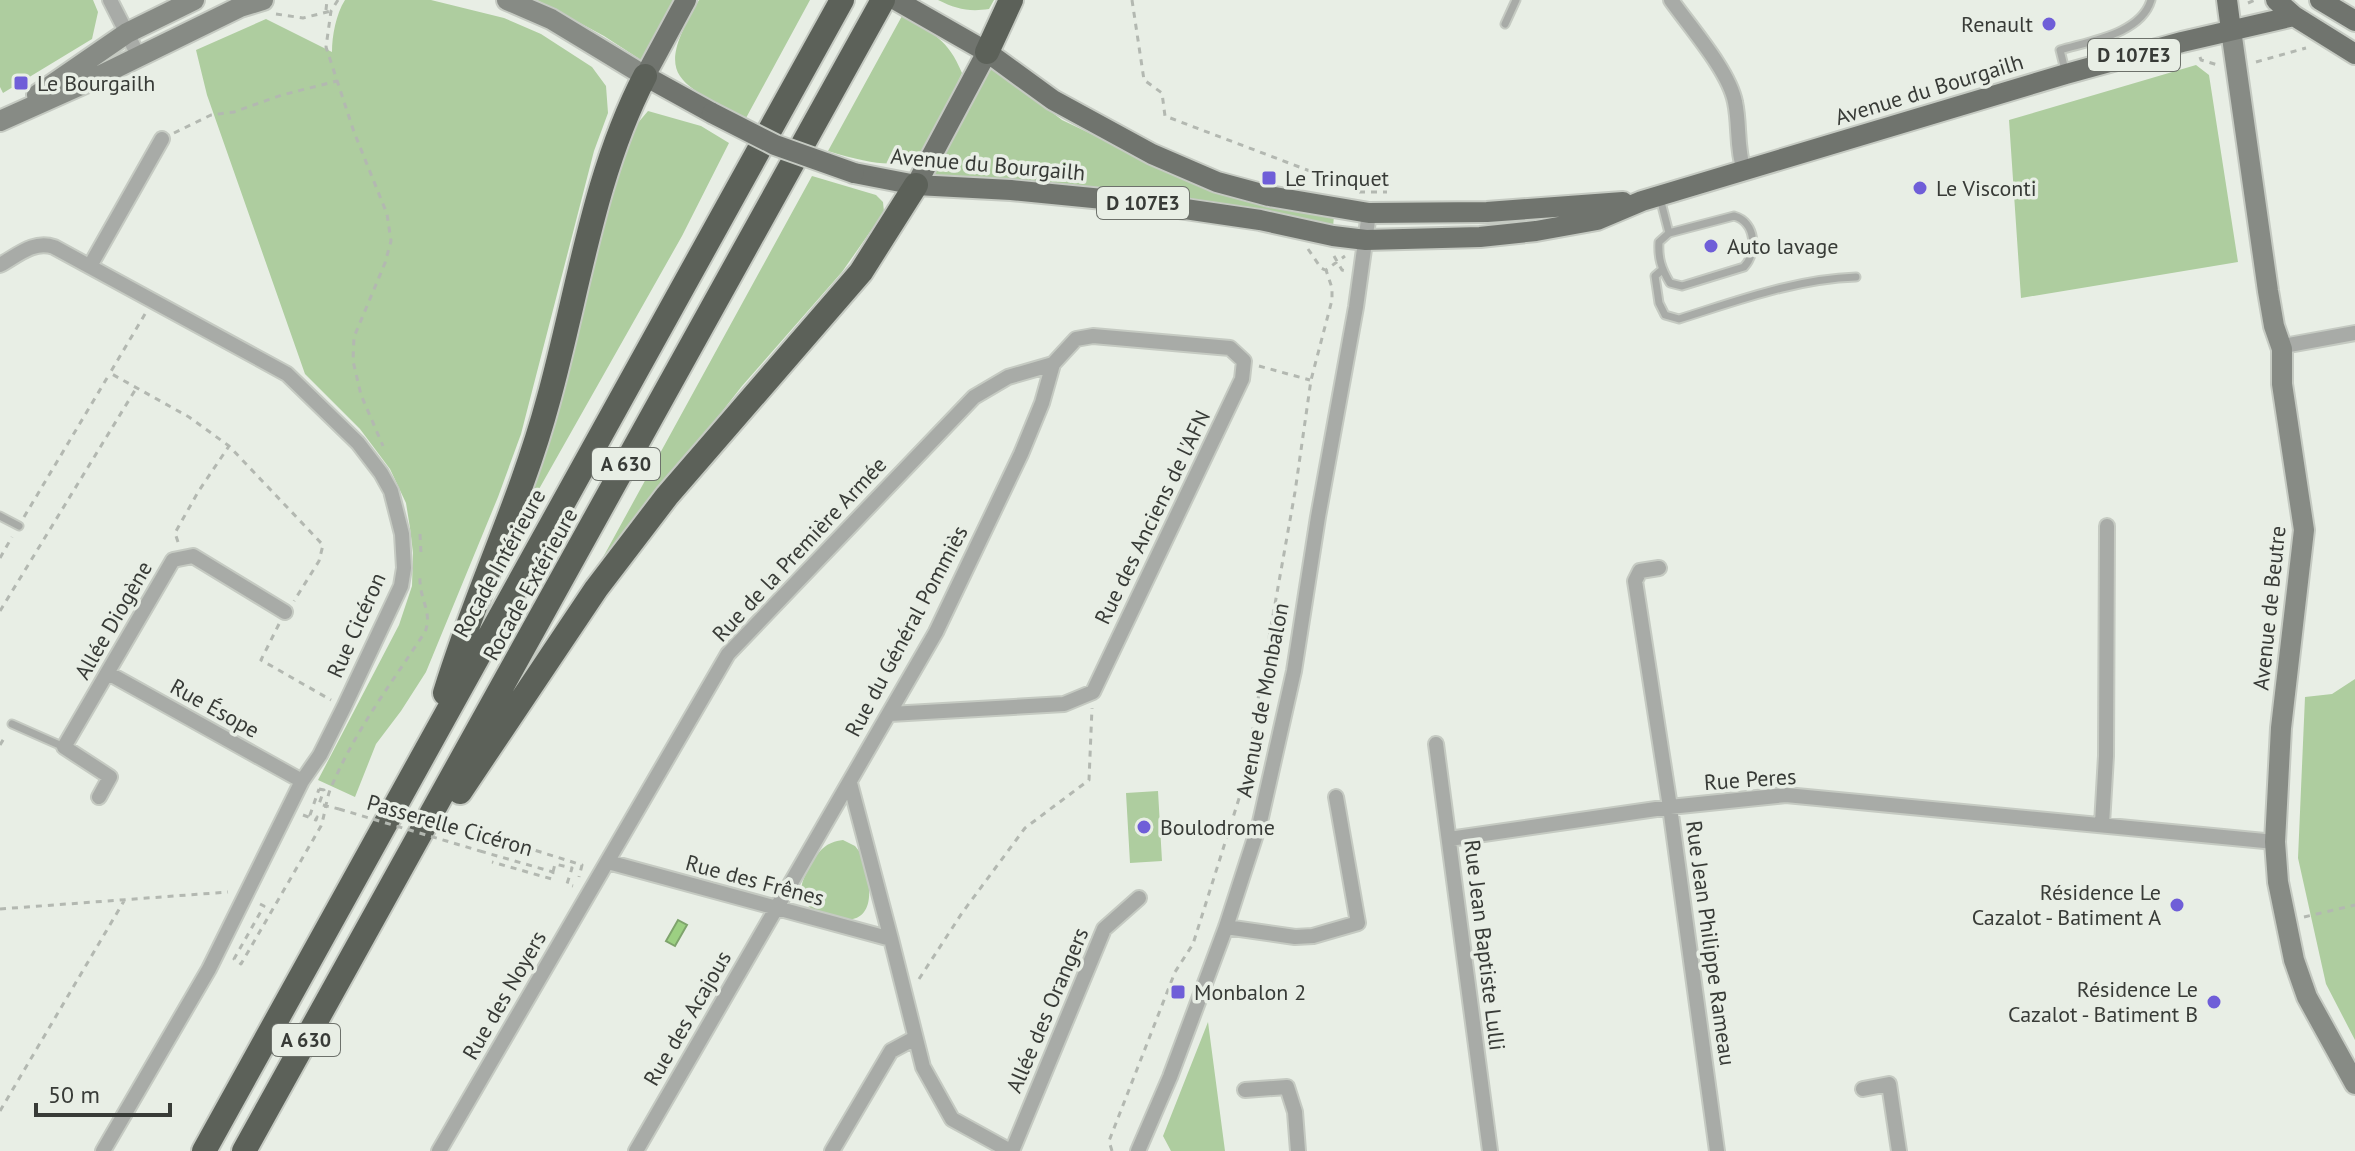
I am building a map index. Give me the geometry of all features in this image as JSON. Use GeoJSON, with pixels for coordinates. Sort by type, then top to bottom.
{"type":"FeatureCollection","features":[{"type":"Feature","properties":{"kind":"highway","name":"Rocade Intérieure"},"geometry":{"type":"LineString","coordinates":[[204,1151],[842,0]]}},
{"type":"Feature","properties":{"kind":"highway","name":"Rocade Extérieure"},"geometry":{"type":"LineString","coordinates":[[244,1151],[883,0]]}},
{"type":"Feature","properties":{"kind":"highway"},"geometry":{"type":"LineString","coordinates":[[987,52],[1011,0]]}},
{"type":"Feature","properties":{"kind":"highway"},"geometry":{"type":"LineString","coordinates":[[431,740],[464,629],[527,470],[548,402],[596,210],[628,109],[645,76]]}},
{"type":"Feature","properties":{"kind":"highway"},"geometry":{"type":"LineString","coordinates":[[368,929],[596,589],[667,496],[861,272],[916,185]]}},
{"type":"Feature","properties":{"kind":"main road"},"geometry":{"type":"LineString","coordinates":[[645,76],[686,0]]}},
{"type":"Feature","properties":{"kind":"main road","name":"Avenue du Bourgailh"},"geometry":{"type":"LineString","coordinates":[[896,0],[987,52],[1053,100],[1152,154],[1217,182],[1269,196],[1369,213],[1487,212],[1651,198]]}},
{"type":"Feature","properties":{"kind":"main road"},"geometry":{"type":"LineString","coordinates":[[2227,0],[2231,30]]}},
{"type":"Feature","properties":{"kind":"main road"},"geometry":{"type":"LineString","coordinates":[[2276,0],[2294,16],[2355,54]]}},
{"type":"Feature","properties":{"kind":"main road"},"geometry":{"type":"LineString","coordinates":[[2324,2],[2355,21]]}},
{"type":"Feature","properties":{"kind":"main road"},"geometry":{"type":"LineString","coordinates":[[2294,16],[2355,39]]}},
{"type":"Feature","properties":{"kind":"main road","name":"D 107E3"},"geometry":{"type":"LineString","coordinates":[[2231,30],[2294,16]]}},
{"type":"Feature","properties":{"kind":"main road","name":"Avenue du Bourgailh"},"geometry":{"type":"LineString","coordinates":[[645,76],[775,145],[854,173],[916,185],[1011,190],[1144,203],[1359,239],[1480,237],[1597,220],[1651,198],[2066,74],[2231,30]]}},
{"type":"Feature","properties":{"kind":"main road"},"geometry":{"type":"LineString","coordinates":[[916,185],[987,52]]}},
{"type":"Feature","properties":{"kind":"street"},"geometry":{"type":"LineString","coordinates":[[110,0],[139,57]]}},
{"type":"Feature","properties":{"kind":"street"},"geometry":{"type":"LineString","coordinates":[[0,121],[127,33],[194,0]]}},
{"type":"Feature","properties":{"kind":"street","name":"Avenue du Bourgailh"},"geometry":{"type":"LineString","coordinates":[[507,0],[551,19],[645,76]]}},
{"type":"Feature","properties":{"kind":"street"},"geometry":{"type":"LineString","coordinates":[[1671,0],[1729,82],[1735,102],[1738,153],[1744,171]]}},
{"type":"Feature","properties":{"kind":"street"},"geometry":{"type":"LineString","coordinates":[[2294,16],[2324,2],[2355,12]]}},
{"type":"Feature","properties":{"kind":"street"},"geometry":{"type":"LineString","coordinates":[[0,121],[244,4],[268,7]]}},
{"type":"Feature","properties":{"kind":"street","name":"Avenue de Beutre"},"geometry":{"type":"LineString","coordinates":[[2231,30],[2268,291],[2282,349],[2282,384],[2304,530],[2281,728],[2275,842],[2278,882],[2307,997],[2355,1084]]}},
{"type":"Feature","properties":{"kind":"street"},"geometry":{"type":"LineString","coordinates":[[90,266],[162,139]]}},
{"type":"Feature","properties":{"kind":"street","name":"Avenue de Monbalon"},"geometry":{"type":"LineString","coordinates":[[1138,1151],[1170,1077],[1226,927],[1260,822],[1294,671],[1359,239],[1369,213]]}},
{"type":"Feature","properties":{"kind":"street","name":"Rue Cicéron"},"geometry":{"type":"LineString","coordinates":[[0,265],[36,244],[44,243],[287,374],[358,443],[381,473],[391,491],[402,534],[404,568],[401,586],[344,707],[320,755],[302,781],[209,969],[103,1151]]}},
{"type":"Feature","properties":{"kind":"street"},"geometry":{"type":"LineString","coordinates":[[2282,349],[2289,345],[2355,333]]}},
{"type":"Feature","properties":{"kind":"street"},"geometry":{"type":"LineString","coordinates":[[1053,364],[1076,339],[1093,336],[1230,348],[1244,361]]}},
{"type":"Feature","properties":{"kind":"street","name":"Rue des Anciens de l'AFN"},"geometry":{"type":"LineString","coordinates":[[1093,692],[1242,379],[1244,361]]}},
{"type":"Feature","properties":{"kind":"street","name":"Rue du Général Pommiès"},"geometry":{"type":"LineString","coordinates":[[777,908],[936,632],[1021,454],[1042,403],[1053,364]]}},
{"type":"Feature","properties":{"kind":"street","name":"Rue de la Première Armée"},"geometry":{"type":"LineString","coordinates":[[608,862],[728,654],[974,397],[1008,377],[1053,364]]}},
{"type":"Feature","properties":{"kind":"street"},"geometry":{"type":"LineString","coordinates":[[2102,824],[2107,526]]}},
{"type":"Feature","properties":{"kind":"street","name":"Allée Diogène"},"geometry":{"type":"LineString","coordinates":[[64,747],[173,560],[193,556],[285,612]]}},
{"type":"Feature","properties":{"kind":"street","name":"Rue Jean Philippe Rameau"},"geometry":{"type":"LineString","coordinates":[[1659,568],[1640,571],[1635,581],[1670,807],[1717,1151]]}},
{"type":"Feature","properties":{"kind":"street","name":"Rue Ésope"},"geometry":{"type":"LineString","coordinates":[[108,673],[302,781]]}},
{"type":"Feature","properties":{"kind":"street"},"geometry":{"type":"LineString","coordinates":[[890,714],[1064,704],[1093,692]]}},
{"type":"Feature","properties":{"kind":"street","name":"Rue Jean Baptiste Lulli"},"geometry":{"type":"LineString","coordinates":[[1436,744],[1490,1151]]}},
{"type":"Feature","properties":{"kind":"street"},"geometry":{"type":"LineString","coordinates":[[64,747],[110,777],[99,797]]}},
{"type":"Feature","properties":{"kind":"street"},"geometry":{"type":"LineString","coordinates":[[850,783],[923,1067],[952,1119],[1011,1151]]}},
{"type":"Feature","properties":{"kind":"street","name":"Rue Peres"},"geometry":{"type":"LineString","coordinates":[[1449,839],[1670,807],[1786,795],[2275,842]]}},
{"type":"Feature","properties":{"kind":"street"},"geometry":{"type":"LineString","coordinates":[[1226,927],[1295,937],[1313,936],[1358,923],[1336,797]]}},
{"type":"Feature","properties":{"kind":"street","name":"Rue des Noyers"},"geometry":{"type":"LineString","coordinates":[[439,1151],[608,862]]}},
{"type":"Feature","properties":{"kind":"street","name":"Rue des Frênes"},"geometry":{"type":"LineString","coordinates":[[608,862],[891,939]]}},
{"type":"Feature","properties":{"kind":"street","name":"Allée des Orangers"},"geometry":{"type":"LineString","coordinates":[[1011,1151],[1104,929],[1139,898]]}},
{"type":"Feature","properties":{"kind":"street","name":"Rue des Acajous"},"geometry":{"type":"LineString","coordinates":[[636,1151],[777,908]]}},
{"type":"Feature","properties":{"kind":"street"},"geometry":{"type":"LineString","coordinates":[[832,1151],[891,1051],[915,1038]]}},
{"type":"Feature","properties":{"kind":"street"},"geometry":{"type":"LineString","coordinates":[[1863,1089],[1889,1084],[1899,1151]]}},
{"type":"Feature","properties":{"kind":"street"},"geometry":{"type":"LineString","coordinates":[[1245,1090],[1287,1087],[1295,1112],[1298,1151]]}},
{"type":"Feature","properties":{"kind":"lane"},"geometry":{"type":"LineString","coordinates":[[1505,24],[1516,0]]}},
{"type":"Feature","properties":{"kind":"lane"},"geometry":{"type":"LineString","coordinates":[[2066,74],[2060,50],[2128,26],[2148,11],[2151,0]]}},
{"type":"Feature","properties":{"kind":"lane"},"geometry":{"type":"LineString","coordinates":[[1651,198],[1669,233]]}},
{"type":"Feature","properties":{"kind":"lane"},"geometry":{"type":"LineString","coordinates":[[1734,216],[1747,222],[1753,246],[1751,260],[1744,267],[1682,286],[1670,283],[1658,257],[1659,242],[1669,233],[1734,216]]}},
{"type":"Feature","properties":{"kind":"lane"},"geometry":{"type":"LineString","coordinates":[[1662,270],[1655,276],[1659,303],[1665,315],[1679,319],[1770,290],[1856,277]]}},
{"type":"Feature","properties":{"kind":"lane"},"geometry":{"type":"LineString","coordinates":[[0,516],[19,526]]}},
{"type":"Feature","properties":{"kind":"lane"},"geometry":{"type":"LineString","coordinates":[[12,724],[64,747]]}},
{"type":"Feature","properties":{"kind":"path"},"geometry":{"type":"LineString","coordinates":[[327,0],[326,47],[387,214],[391,241],[354,337],[353,361],[361,395],[383,446]]}},
{"type":"Feature","properties":{"kind":"path"},"geometry":{"type":"LineString","coordinates":[[268,7],[303,18],[328,11],[338,0]]}},
{"type":"Feature","properties":{"kind":"path"},"geometry":{"type":"LineString","coordinates":[[1132,0],[1144,80],[1162,93],[1165,116],[1360,190]]}},
{"type":"Feature","properties":{"kind":"path"},"geometry":{"type":"LineString","coordinates":[[162,139],[211,115],[234,112],[282,95],[337,81]]}},
{"type":"Feature","properties":{"kind":"path"},"geometry":{"type":"LineString","coordinates":[[1112,1151],[1109,1141],[1175,972],[1193,944],[1242,789],[1295,492],[1311,380],[1332,300],[1326,270],[1350,253],[1359,239]]}},
{"type":"Feature","properties":{"kind":"path"},"geometry":{"type":"LineString","coordinates":[[0,558],[153,301]]}},
{"type":"Feature","properties":{"kind":"path"},"geometry":{"type":"LineString","coordinates":[[1244,361],[1311,380]]}},
{"type":"Feature","properties":{"kind":"path"},"geometry":{"type":"LineString","coordinates":[[110,373],[189,417],[229,446],[323,545],[319,561],[302,591],[285,612],[261,660],[344,707]]}},
{"type":"Feature","properties":{"kind":"path"},"geometry":{"type":"LineString","coordinates":[[0,611],[137,387]]}},
{"type":"Feature","properties":{"kind":"path"},"geometry":{"type":"LineString","coordinates":[[182,558],[175,533],[229,446]]}},
{"type":"Feature","properties":{"kind":"path"},"geometry":{"type":"LineString","coordinates":[[418,525],[420,563]]}},
{"type":"Feature","properties":{"kind":"path"},"geometry":{"type":"LineString","coordinates":[[0,909],[236,891],[264,906],[234,959],[241,964],[321,826],[328,806],[328,794],[352,745],[429,623],[429,613],[420,588],[420,574]]}},
{"type":"Feature","properties":{"kind":"path"},"geometry":{"type":"LineString","coordinates":[[906,999],[962,913],[1025,828],[1089,780],[1093,692]]}},
{"type":"Feature","properties":{"kind":"path","name":"Passerelle Cicéron"},"geometry":{"type":"LineString","coordinates":[[310,819],[316,820],[317,817],[310,815],[319,789],[324,790],[319,804],[553,872]]}},
{"type":"Feature","properties":{"kind":"path","name":"Passerelle Cicéron"},"geometry":{"type":"LineString","coordinates":[[496,848],[499,839],[582,865],[579,878],[593,886]]}},
{"type":"Feature","properties":{"kind":"path","name":"Passerelle Cicéron"},"geometry":{"type":"LineString","coordinates":[[492,862],[552,879],[555,864],[572,868],[567,884]]}},
{"type":"Feature","properties":{"kind":"path"},"geometry":{"type":"LineString","coordinates":[[0,1111],[125,900]]}},
{"type":"Feature","properties":{"kind":"path"},"geometry":{"type":"LineString","coordinates":[[2285,919],[2310,917],[2355,905]]}},
{"type":"Feature","properties":{"kind":"shaded area"},"geometry":{"type":"Polygon","coordinates":[[[0,0],[93,0],[98,12],[92,39],[3,93],[0,87],[0,0]]]}},
{"type":"Feature","properties":{"kind":"shaded area"},"geometry":{"type":"Polygon","coordinates":[[[345,0],[431,0],[504,18],[541,34],[592,67],[606,86],[608,113],[594,151],[521,434],[498,497],[426,672],[376,744],[355,797],[318,780],[399,625],[412,586],[413,553],[406,503],[390,469],[360,429],[305,374],[207,95],[196,50],[266,19],[332,52],[335,25],[345,0]]]}},
{"type":"Feature","properties":{"kind":"shaded area"},"geometry":{"type":"Polygon","coordinates":[[[537,0],[676,0],[641,60],[537,0]]]}},
{"type":"Feature","properties":{"kind":"shaded area"},"geometry":{"type":"Polygon","coordinates":[[[699,0],[810,0],[746,118],[703,95],[679,74],[675,62],[677,46],[699,0]]]}},
{"type":"Feature","properties":{"kind":"shaded area"},"geometry":{"type":"Polygon","coordinates":[[[938,0],[994,0],[989,9],[975,10],[957,8],[938,0]]]}},
{"type":"Feature","properties":{"kind":"shaded area"},"geometry":{"type":"Polygon","coordinates":[[[902,16],[938,38],[951,52],[962,73],[938,124],[918,154],[904,162],[861,160],[828,151],[902,16]]]}},
{"type":"Feature","properties":{"kind":"shaded area"},"geometry":{"type":"Polygon","coordinates":[[[2196,65],[2209,75],[2238,262],[2021,298],[2009,120],[2196,65]]]}},
{"type":"Feature","properties":{"kind":"shaded area"},"geometry":{"type":"Polygon","coordinates":[[[994,68],[1062,120],[1171,172],[1334,216],[1333,227],[933,177],[989,69],[994,68]]]}},
{"type":"Feature","properties":{"kind":"shaded area"},"geometry":{"type":"Polygon","coordinates":[[[648,111],[701,126],[729,143],[682,236],[517,528],[620,170],[637,124],[648,111]]]}},
{"type":"Feature","properties":{"kind":"shaded area"},"geometry":{"type":"Polygon","coordinates":[[[812,176],[876,195],[883,202],[884,212],[842,272],[742,386],[590,581],[812,176]]]}},
{"type":"Feature","properties":{"kind":"shaded area"},"geometry":{"type":"Polygon","coordinates":[[[2355,679],[2355,1040],[2326,984],[2298,858],[2305,697],[2332,694],[2355,679]]]}},
{"type":"Feature","properties":{"kind":"shaded area","name":"Boulodrome"},"geometry":{"type":"Polygon","coordinates":[[[1158,791],[1162,861],[1130,863],[1126,793],[1158,791]]]}},
{"type":"Feature","properties":{"kind":"shaded area"},"geometry":{"type":"Polygon","coordinates":[[[843,840],[859,851],[869,891],[864,912],[856,918],[844,920],[810,907],[801,889],[820,851],[843,840]]]}},
{"type":"Feature","properties":{"kind":"shaded area"},"geometry":{"type":"Polygon","coordinates":[[[678,920],[687,925],[675,946],[666,941],[678,920]]]}},
{"type":"Feature","properties":{"kind":"shaded area"},"geometry":{"type":"Polygon","coordinates":[[[1208,1022],[1225,1151],[1171,1151],[1163,1136],[1208,1022]]]}},
{"type":"Feature","properties":{"kind":"place","name":"Renault"},"geometry":{"type":"Point","coordinates":[2049,24]}},
{"type":"Feature","properties":{"kind":"place","name":"Le Bourgailh"},"geometry":{"type":"Point","coordinates":[21,83]}},
{"type":"Feature","properties":{"kind":"place","name":"Le Trinquet"},"geometry":{"type":"Point","coordinates":[1269,178]}},
{"type":"Feature","properties":{"kind":"place","name":"Le Visconti"},"geometry":{"type":"Point","coordinates":[1920,188]}},
{"type":"Feature","properties":{"kind":"place","name":"Auto lavage"},"geometry":{"type":"Point","coordinates":[1711,246]}},
{"type":"Feature","properties":{"kind":"place","name":"Boulodrome"},"geometry":{"type":"Point","coordinates":[1144,827]}},
{"type":"Feature","properties":{"kind":"place","name":"Résidence Le Cazalot - Batiment A"},"geometry":{"type":"Point","coordinates":[2177,905]}},
{"type":"Feature","properties":{"kind":"place","name":"Monbalon 2"},"geometry":{"type":"Point","coordinates":[1178,992]}},
{"type":"Feature","properties":{"kind":"place","name":"Résidence Le Cazalot - Batiment B"},"geometry":{"type":"Point","coordinates":[2214,1002]}}]}
